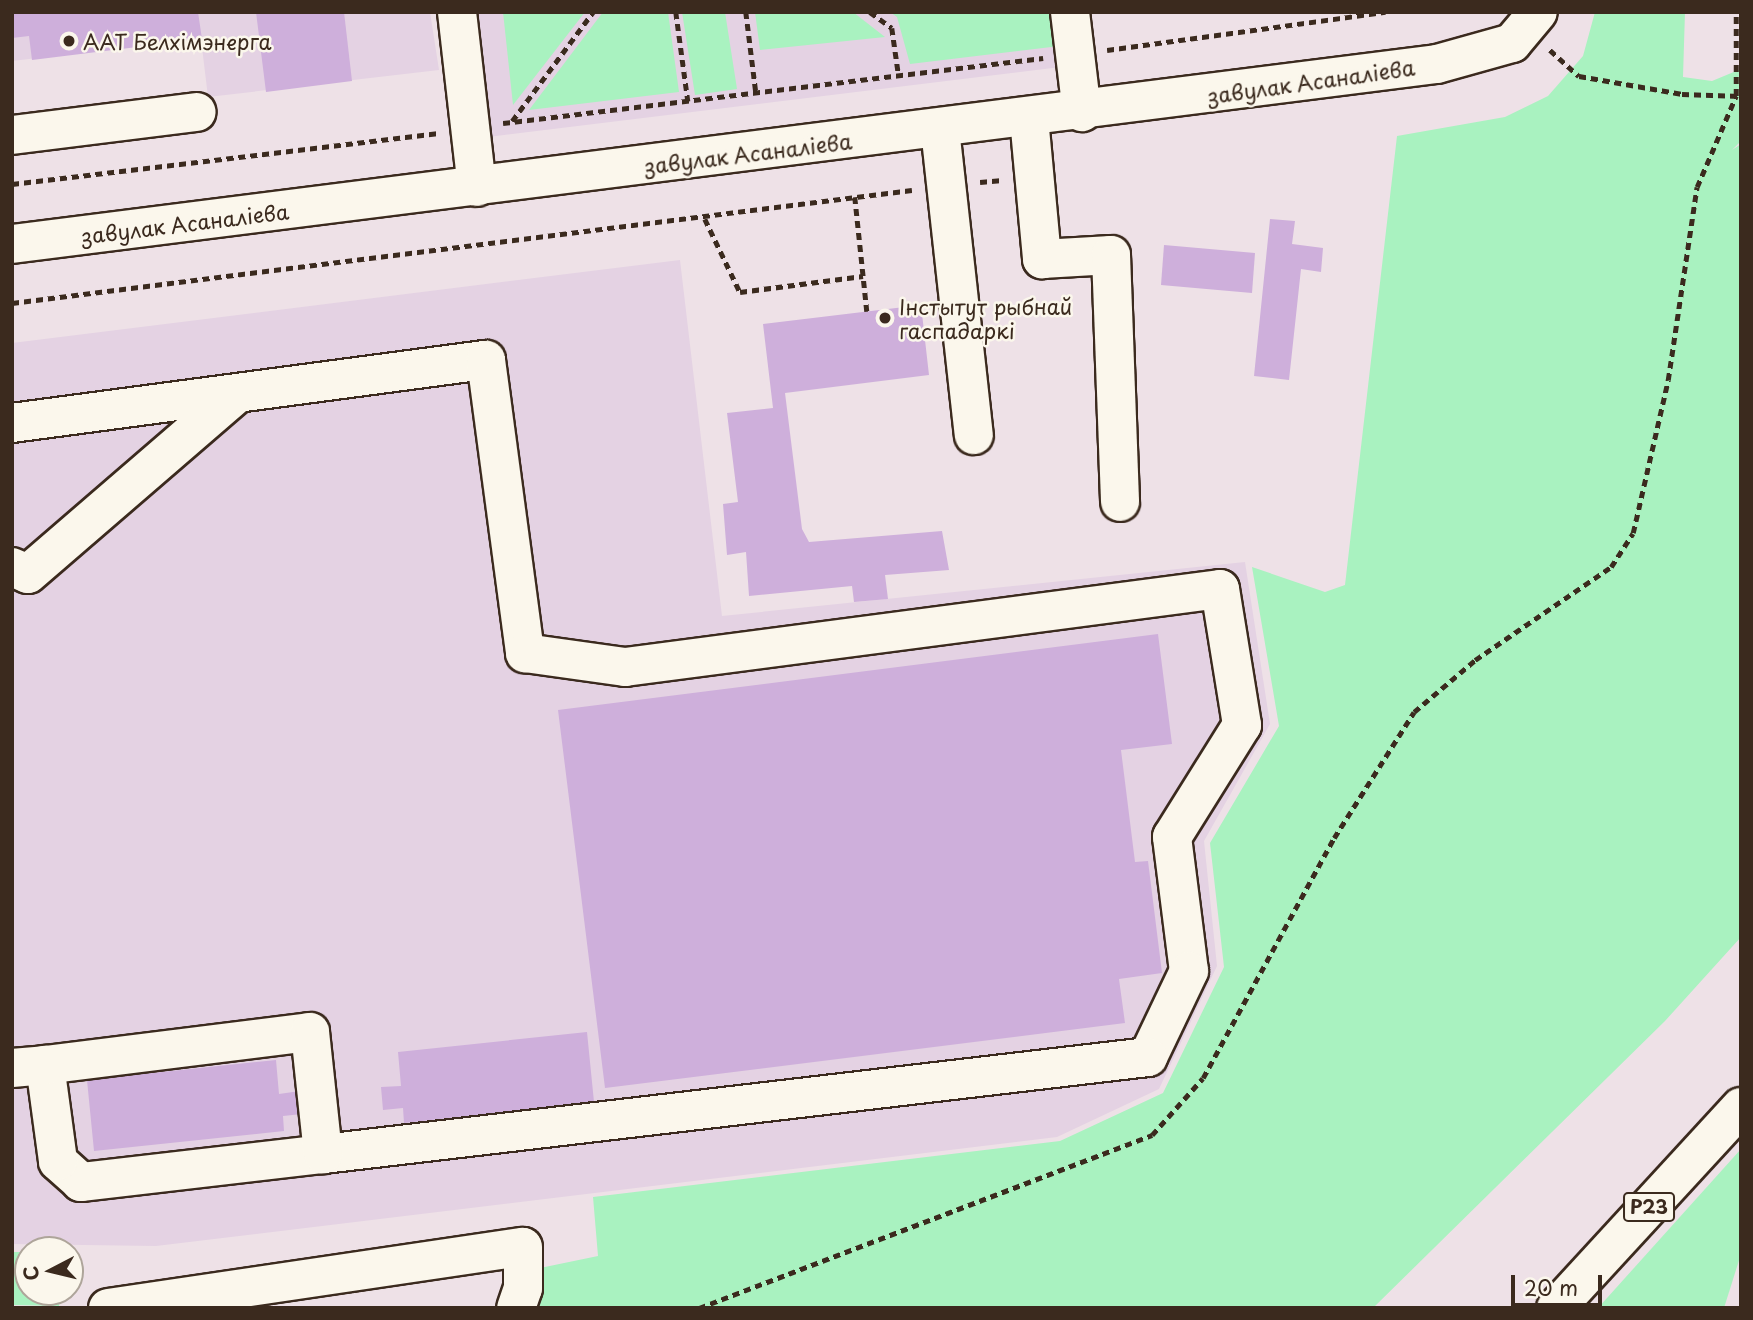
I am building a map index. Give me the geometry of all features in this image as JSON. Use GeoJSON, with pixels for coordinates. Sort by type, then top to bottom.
{"type":"FeatureCollection","features":[{"type":"Feature","properties":{"kind":"main road"},"geometry":{"type":"LineString","coordinates":[[457,12],[477,187]]}},
{"type":"Feature","properties":{"kind":"main road"},"geometry":{"type":"LineString","coordinates":[[1070,12],[1082,112]]}},
{"type":"Feature","properties":{"kind":"main road","name":"завулак Асаналіева"},"geometry":{"type":"LineString","coordinates":[[12,244],[1082,112],[1483,55],[1532,21]]}},
{"type":"Feature","properties":{"kind":"main road"},"geometry":{"type":"LineString","coordinates":[[12,135],[197,112]]}},
{"type":"Feature","properties":{"kind":"main road"},"geometry":{"type":"LineString","coordinates":[[1029,118],[1042,259],[1111,255],[1120,502]]}},
{"type":"Feature","properties":{"kind":"main road"},"geometry":{"type":"LineString","coordinates":[[940,129],[974,435]]}},
{"type":"Feature","properties":{"kind":"main road"},"geometry":{"type":"LineString","coordinates":[[12,423],[486,360],[525,653],[625,667],[1220,589],[1242,725],[1172,837],[1189,971],[1148,1057],[323,1154],[80,1182],[58,1161],[28,1067],[310,1032],[323,1154]]}},
{"type":"Feature","properties":{"kind":"main road"},"geometry":{"type":"LineString","coordinates":[[12,567],[28,574],[238,393]]}},
{"type":"Feature","properties":{"kind":"main road","name":"Р23"},"geometry":{"type":"LineString","coordinates":[[1556,1308],[1741,1107]]}},
{"type":"Feature","properties":{"kind":"main road"},"geometry":{"type":"LineString","coordinates":[[108,1308],[523,1247],[523,1288],[516,1308]]}},
{"type":"Feature","properties":{"kind":"path"},"geometry":{"type":"LineString","coordinates":[[512,121],[593,12]]}},
{"type":"Feature","properties":{"kind":"path"},"geometry":{"type":"LineString","coordinates":[[676,12],[688,101]]}},
{"type":"Feature","properties":{"kind":"path"},"geometry":{"type":"LineString","coordinates":[[747,12],[756,92]]}},
{"type":"Feature","properties":{"kind":"path"},"geometry":{"type":"LineString","coordinates":[[870,12],[892,28],[899,78]]}},
{"type":"Feature","properties":{"kind":"path"},"geometry":{"type":"LineString","coordinates":[[12,184],[471,129],[512,121],[899,78],[1385,12]]}},
{"type":"Feature","properties":{"kind":"path"},"geometry":{"type":"LineString","coordinates":[[699,1308],[1152,1135],[1203,1077],[1334,838],[1414,712],[1475,660],[1611,567],[1633,533],[1668,380],[1697,187],[1738,96],[1736,12]]}},
{"type":"Feature","properties":{"kind":"path"},"geometry":{"type":"LineString","coordinates":[[1532,21],[1579,76],[1682,94],[1738,96]]}},
{"type":"Feature","properties":{"kind":"path"},"geometry":{"type":"LineString","coordinates":[[12,303],[1035,176]]}},
{"type":"Feature","properties":{"kind":"path"},"geometry":{"type":"LineString","coordinates":[[855,197],[867,311]]}},
{"type":"Feature","properties":{"kind":"path"},"geometry":{"type":"LineString","coordinates":[[705,219],[740,292],[863,276]]}},
{"type":"Feature","properties":{"kind":"shaded area","name":"ААТ Белхімэнерга"},"geometry":{"type":"Polygon","coordinates":[[[12,12],[430,12],[439,70],[208,97],[201,39],[12,61],[12,12]]]}},
{"type":"Feature","properties":{"kind":"shaded area"},"geometry":{"type":"Polygon","coordinates":[[[467,12],[1078,12],[1085,64],[480,138],[467,12]]]}},
{"type":"Feature","properties":{"kind":"shaded area"},"geometry":{"type":"Polygon","coordinates":[[[680,260],[722,616],[1245,562],[1270,724],[1204,841],[1217,966],[1159,1089],[1057,1137],[156,1246],[84,1245],[84,1236],[14,1236],[12,1244],[12,343],[680,260]]]}},
{"type":"Feature","properties":{"kind":"green space"},"geometry":{"type":"Polygon","coordinates":[[[503,12],[585,12],[513,105],[503,12]]]}},
{"type":"Feature","properties":{"kind":"green space"},"geometry":{"type":"Polygon","coordinates":[[[603,12],[668,12],[679,92],[529,110],[603,12]]]}},
{"type":"Feature","properties":{"kind":"green space"},"geometry":{"type":"Polygon","coordinates":[[[682,12],[725,12],[737,89],[695,95],[682,12]]]}},
{"type":"Feature","properties":{"kind":"green space"},"geometry":{"type":"Polygon","coordinates":[[[755,12],[853,12],[885,37],[760,50],[755,12]]]}},
{"type":"Feature","properties":{"kind":"green space"},"geometry":{"type":"Polygon","coordinates":[[[890,12],[1064,12],[1068,45],[910,64],[897,17],[890,12]]]}},
{"type":"Feature","properties":{"kind":"green space"},"geometry":{"type":"Polygon","coordinates":[[[1595,12],[1685,12],[1683,77],[1712,81],[1741,69],[1741,141],[1732,150],[1741,144],[1741,937],[1665,1021],[1373,1308],[532,1308],[540,1268],[598,1256],[593,1197],[1060,1141],[1163,1093],[1224,967],[1210,843],[1279,726],[1252,567],[1325,592],[1345,585],[1397,136],[1505,117],[1548,96],[1583,56],[1595,12]]]}},
{"type":"Feature","properties":{"kind":"green space"},"geometry":{"type":"Polygon","coordinates":[[[1741,1149],[1741,1254],[1724,1308],[1598,1308],[1741,1149]]]}},
{"type":"Feature","properties":{"kind":"green space"},"geometry":{"type":"Polygon","coordinates":[[[12,1252],[14,1252],[14,1305],[12,1252]]]}},
{"type":"Feature","properties":{"kind":"building"},"geometry":{"type":"Polygon","coordinates":[[[12,12],[198,12],[202,39],[32,60],[29,36],[12,38],[12,12]]]}},
{"type":"Feature","properties":{"kind":"building"},"geometry":{"type":"Polygon","coordinates":[[[256,12],[344,12],[352,81],[266,92],[256,12]]]}},
{"type":"Feature","properties":{"kind":"building"},"geometry":{"type":"Polygon","coordinates":[[[1270,219],[1295,221],[1292,244],[1323,248],[1321,272],[1301,269],[1289,380],[1254,376],[1270,219]]]}},
{"type":"Feature","properties":{"kind":"building"},"geometry":{"type":"Polygon","coordinates":[[[1164,245],[1255,253],[1252,293],[1161,285],[1164,245]]]}},
{"type":"Feature","properties":{"kind":"building"},"geometry":{"type":"Polygon","coordinates":[[[921,305],[929,375],[785,393],[802,529],[809,542],[942,531],[949,570],[885,575],[888,599],[854,602],[852,586],[749,596],[746,552],[727,555],[723,504],[738,502],[727,413],[773,408],[763,324],[921,305]]]}},
{"type":"Feature","properties":{"kind":"building"},"geometry":{"type":"Polygon","coordinates":[[[1158,634],[1172,744],[1121,750],[1135,862],[1148,861],[1162,973],[1119,979],[1125,1023],[605,1088],[558,710],[1158,634]]]}},
{"type":"Feature","properties":{"kind":"building"},"geometry":{"type":"Polygon","coordinates":[[[587,1032],[594,1102],[404,1123],[403,1108],[383,1110],[381,1087],[401,1086],[398,1052],[587,1032]]]}},
{"type":"Feature","properties":{"kind":"building"},"geometry":{"type":"Polygon","coordinates":[[[276,1060],[279,1094],[300,1091],[302,1114],[283,1116],[284,1131],[94,1151],[87,1080],[276,1060]]]}},
{"type":"Feature","properties":{"kind":"place","name":"ААТ Белхімэнерга"},"geometry":{"type":"Point","coordinates":[69,41]}},
{"type":"Feature","properties":{"kind":"place","name":"Інстытут рыбнай гаспадаркі"},"geometry":{"type":"Point","coordinates":[885,318]}}]}
